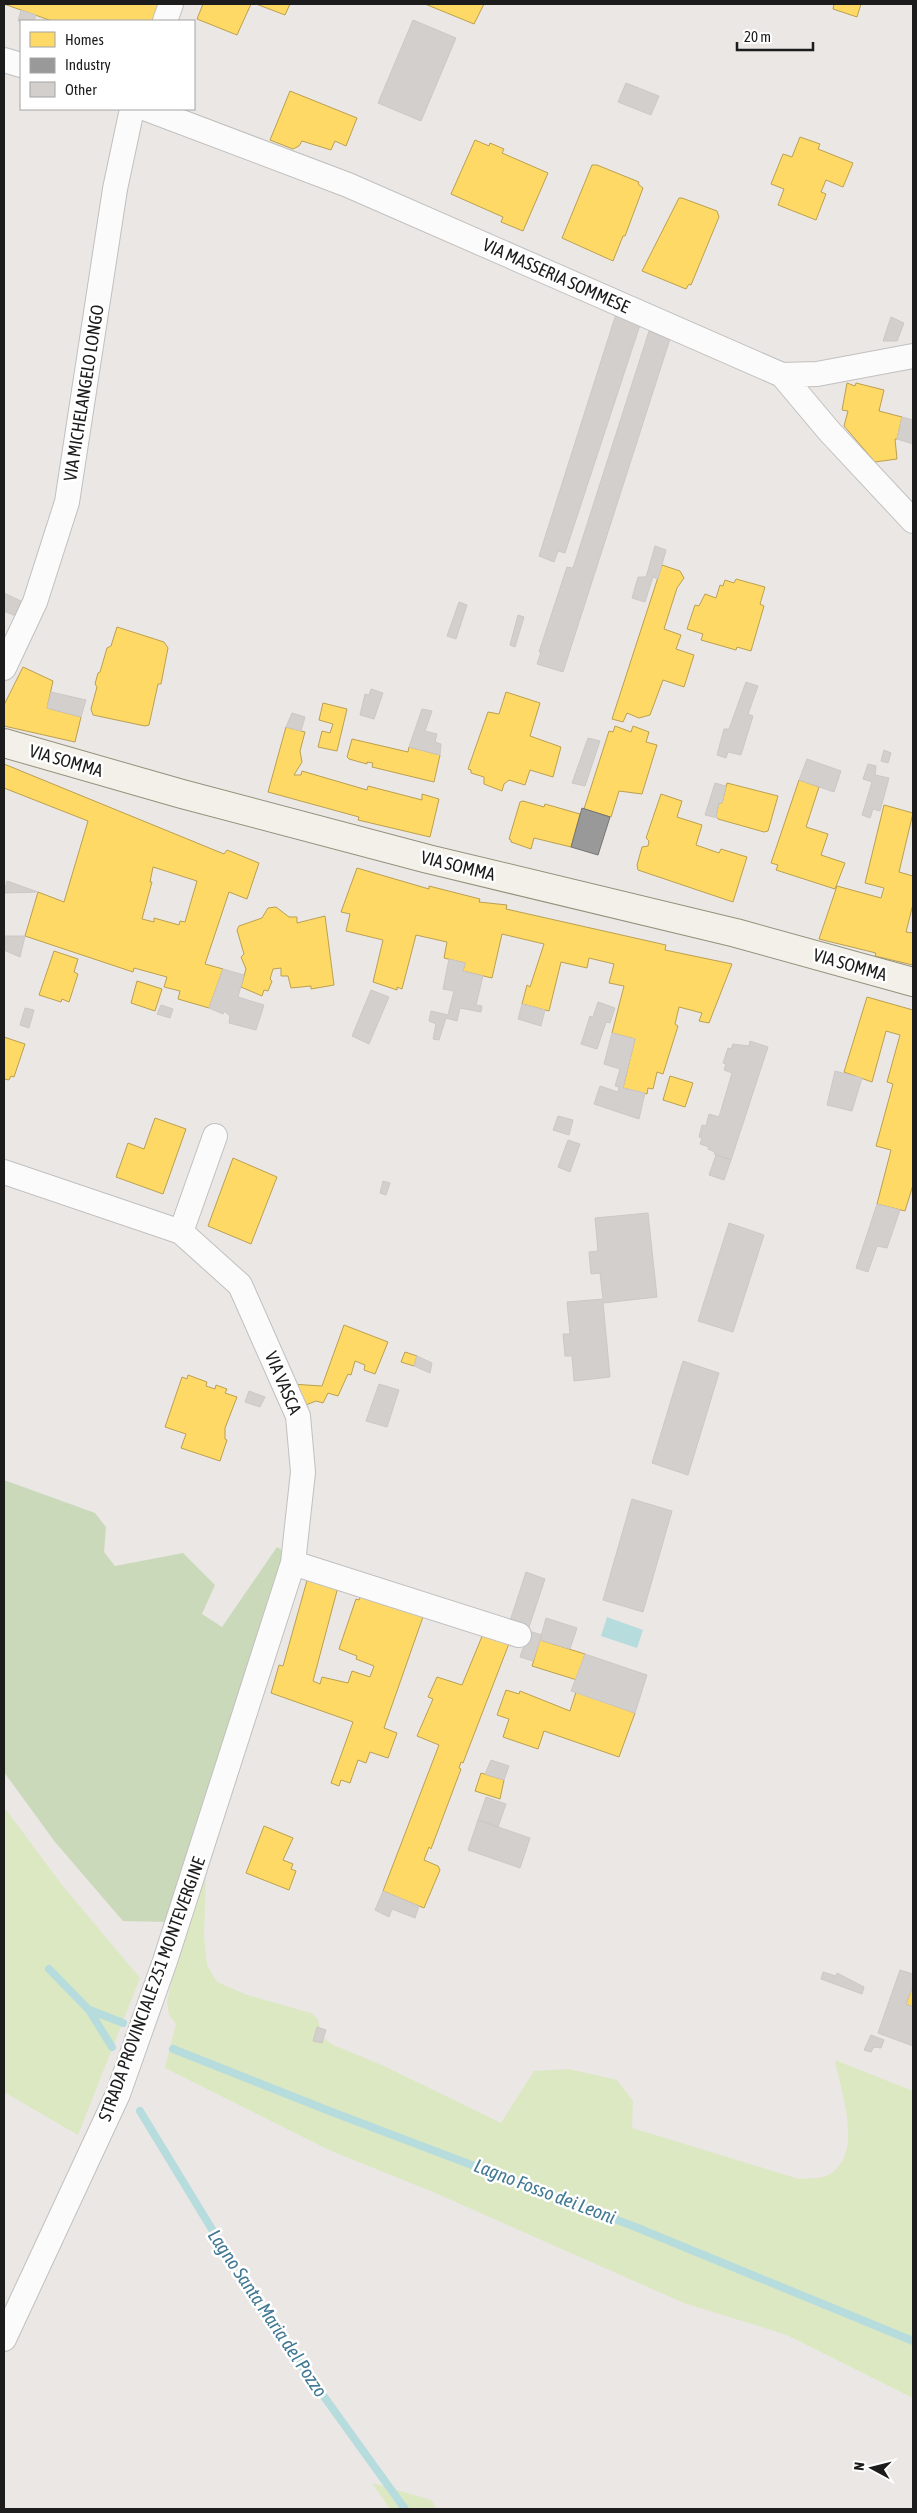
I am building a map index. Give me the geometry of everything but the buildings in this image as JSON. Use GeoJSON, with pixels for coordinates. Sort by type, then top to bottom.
{"type":"FeatureCollection","features":[{"type":"Feature","properties":{"kind":"street"},"geometry":{"type":"LineString","coordinates":[[165,20],[171,4]]}},
{"type":"Feature","properties":{"kind":"street"},"geometry":{"type":"LineString","coordinates":[[4,60],[20,66]]}},
{"type":"Feature","properties":{"kind":"street","name":"VIA MICHELANGELO LONGO"},"geometry":{"type":"LineString","coordinates":[[4,668],[35,602],[67,502],[115,189],[132,110]]}},
{"type":"Feature","properties":{"kind":"street","name":"VIA MASSERIA SOMMESE"},"geometry":{"type":"LineString","coordinates":[[150,110],[348,185],[782,375],[830,431],[913,521]]}},
{"type":"Feature","properties":{"kind":"street"},"geometry":{"type":"LineString","coordinates":[[782,375],[816,374],[913,356]]}},
{"type":"Feature","properties":{"kind":"street","name":"VIA SOMMA"},"geometry":{"type":"LineString","coordinates":[[4,743],[182,794],[418,857],[736,933],[913,982]]}},
{"type":"Feature","properties":{"kind":"street"},"geometry":{"type":"LineString","coordinates":[[180,1232],[215,1136]]}},
{"type":"Feature","properties":{"kind":"street","name":"VIA VASCA"},"geometry":{"type":"LineString","coordinates":[[4,1172],[180,1232],[240,1285],[298,1416],[303,1472],[293,1563],[217,1801]]}},
{"type":"Feature","properties":{"kind":"street"},"geometry":{"type":"LineString","coordinates":[[293,1563],[519,1635]]}},
{"type":"Feature","properties":{"kind":"street","name":"STRADA PROVINCIALE 251 MONTEVERGINE"},"geometry":{"type":"LineString","coordinates":[[4,2339],[118,2094],[166,1962],[217,1801]]}},
{"type":"Feature","properties":{"kind":"green space"},"geometry":{"type":"Polygon","coordinates":[[[4,1480],[95,1513],[106,1527],[104,1552],[115,1566],[183,1553],[215,1585],[202,1614],[222,1627],[277,1547],[290,1555],[242,1707],[204,1798],[168,1922],[123,1921],[55,1842],[4,1772],[4,1480]]]}},
{"type":"Feature","properties":{"kind":"green space"},"geometry":{"type":"Polygon","coordinates":[[[4,1807],[62,1885],[140,1978],[78,2135],[4,2092],[4,1807]]]}},
{"type":"Feature","properties":{"kind":"green space"},"geometry":{"type":"Polygon","coordinates":[[[196,1873],[206,1876],[204,1935],[207,1965],[217,1982],[247,1995],[311,2013],[318,2019],[321,2035],[331,2044],[384,2066],[501,2123],[534,2071],[569,2069],[617,2080],[633,2101],[632,2128],[799,2179],[816,2178],[826,2176],[838,2167],[845,2154],[848,2140],[848,2123],[835,2060],[913,2091],[913,2398],[787,2335],[684,2303],[433,2192],[329,2150],[165,2068],[176,2024],[169,2015],[167,2002],[196,1873]]]}},
{"type":"Feature","properties":{"kind":"green space"},"geometry":{"type":"Polygon","coordinates":[[[372,2483],[431,2500],[437,2509],[390,2509],[372,2483]]]}},
{"type":"Feature","properties":{"kind":"water"},"geometry":{"type":"Polygon","coordinates":[[[607,1617],[643,1630],[637,1648],[601,1636],[607,1617]]]}},
{"type":"Feature","properties":{"kind":"waterway","name":"Lagno Santa Maria del Pozzo"},"geometry":{"type":"LineString","coordinates":[[49,1969],[89,2010],[112,2047]]}},
{"type":"Feature","properties":{"kind":"waterway","name":"Lagno Fosso dei Leoni"},"geometry":{"type":"LineString","coordinates":[[90,2010],[123,2023]]}},
{"type":"Feature","properties":{"kind":"waterway","name":"Lagno Fosso dei Leoni"},"geometry":{"type":"LineString","coordinates":[[173,2049],[332,2112],[633,2226],[913,2341]]}},
{"type":"Feature","properties":{"kind":"waterway","name":"Lagno Santa Maria del Pozzo"},"geometry":{"type":"LineString","coordinates":[[140,2111],[258,2305],[405,2509]]}}]}
